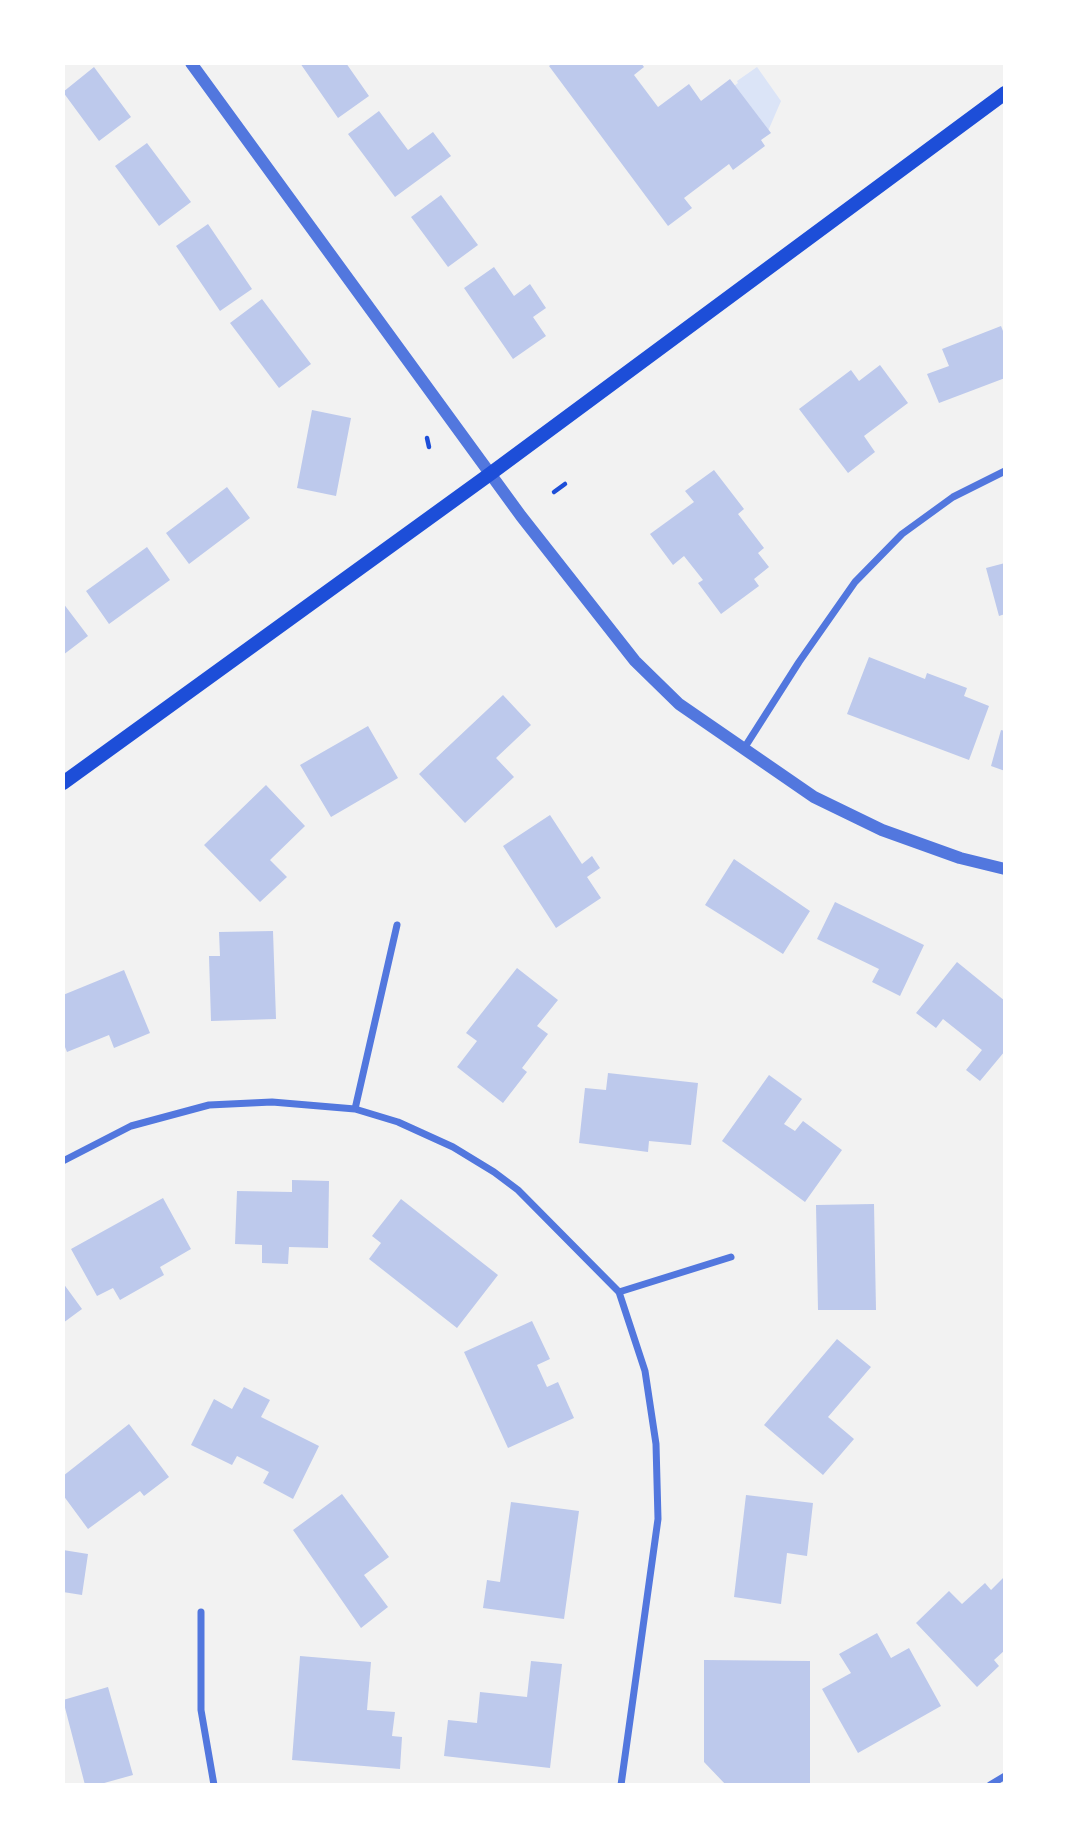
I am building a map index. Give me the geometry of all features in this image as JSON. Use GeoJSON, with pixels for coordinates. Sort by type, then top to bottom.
{"type":"FeatureCollection","features":[{"type":"Feature","properties":{"kind":"main road"},"geometry":{"type":"LineString","coordinates":[[63,783],[490,474],[1005,93]]}},
{"type":"Feature","properties":{"kind":"street"},"geometry":{"type":"LineString","coordinates":[[191,63],[490,474],[579,593],[635,661],[679,704],[814,797],[882,830],[960,858],[1005,869]]}},
{"type":"Feature","properties":{"kind":"street"},"geometry":{"type":"LineString","coordinates":[[743,750],[799,662],[855,582],[902,534],[953,497],[1005,471]]}},
{"type":"Feature","properties":{"kind":"street"},"geometry":{"type":"LineString","coordinates":[[355,1109],[397,925]]}},
{"type":"Feature","properties":{"kind":"street"},"geometry":{"type":"LineString","coordinates":[[63,1161],[131,1126],[209,1105],[272,1102],[355,1109],[409,1127],[453,1147],[494,1172],[518,1190],[619,1292],[645,1371],[656,1444],[658,1519],[621,1785]]}},
{"type":"Feature","properties":{"kind":"street"},"geometry":{"type":"LineString","coordinates":[[619,1292],[731,1257]]}},
{"type":"Feature","properties":{"kind":"street"},"geometry":{"type":"LineString","coordinates":[[201,1612],[201,1710],[214,1785]]}},
{"type":"Feature","properties":{"kind":"street"},"geometry":{"type":"LineString","coordinates":[[990,1785],[1005,1776]]}},
{"type":"Feature","properties":{"kind":"path"},"geometry":{"type":"LineString","coordinates":[[428,438],[429,447]]}},
{"type":"Feature","properties":{"kind":"path"},"geometry":{"type":"LineString","coordinates":[[554,492],[565,484]]}},
{"type":"Feature","properties":{"kind":"shaded area"},"geometry":{"type":"Polygon","coordinates":[[[757,67],[781,101],[768,131],[734,86],[757,67]]]}},
{"type":"Feature","properties":{"kind":"building"},"geometry":{"type":"Polygon","coordinates":[[[300,63],[346,63],[369,96],[338,118],[300,63]]]}},
{"type":"Feature","properties":{"kind":"building"},"geometry":{"type":"Polygon","coordinates":[[[553,63],[641,63],[644,67],[634,75],[658,107],[689,84],[701,101],[730,79],[771,133],[761,140],[765,146],[733,170],[729,164],[684,198],[692,208],[668,226],[549,66],[553,63]]]}},
{"type":"Feature","properties":{"kind":"building"},"geometry":{"type":"Polygon","coordinates":[[[94,67],[131,117],[99,141],[63,92],[94,67]]]}},
{"type":"Feature","properties":{"kind":"building"},"geometry":{"type":"Polygon","coordinates":[[[379,111],[408,150],[433,132],[451,156],[395,197],[348,134],[379,111]]]}},
{"type":"Feature","properties":{"kind":"building"},"geometry":{"type":"Polygon","coordinates":[[[147,143],[191,202],[159,226],[115,166],[147,143]]]}},
{"type":"Feature","properties":{"kind":"building"},"geometry":{"type":"Polygon","coordinates":[[[441,195],[478,245],[448,267],[411,217],[441,195]]]}},
{"type":"Feature","properties":{"kind":"building"},"geometry":{"type":"Polygon","coordinates":[[[208,224],[252,289],[220,311],[176,246],[208,224]]]}},
{"type":"Feature","properties":{"kind":"building"},"geometry":{"type":"Polygon","coordinates":[[[494,267],[514,296],[530,284],[546,308],[533,317],[546,336],[513,359],[464,288],[494,267]]]}},
{"type":"Feature","properties":{"kind":"building"},"geometry":{"type":"Polygon","coordinates":[[[262,299],[311,364],[279,388],[230,323],[262,299]]]}},
{"type":"Feature","properties":{"kind":"building"},"geometry":{"type":"Polygon","coordinates":[[[1001,326],[1005,336],[1005,378],[939,403],[927,374],[949,366],[942,349],[1001,326]]]}},
{"type":"Feature","properties":{"kind":"building"},"geometry":{"type":"Polygon","coordinates":[[[880,365],[908,403],[864,436],[875,452],[848,473],[799,409],[851,370],[859,381],[880,365]]]}},
{"type":"Feature","properties":{"kind":"building"},"geometry":{"type":"Polygon","coordinates":[[[312,410],[351,418],[336,496],[297,488],[312,410]]]}},
{"type":"Feature","properties":{"kind":"building"},"geometry":{"type":"Polygon","coordinates":[[[714,470],[744,509],[738,514],[764,548],[758,553],[769,567],[754,579],[759,586],[721,614],[698,583],[703,580],[684,556],[673,565],[650,534],[694,502],[685,491],[714,470]]]}},
{"type":"Feature","properties":{"kind":"building"},"geometry":{"type":"Polygon","coordinates":[[[227,487],[250,518],[189,564],[166,533],[227,487]]]}},
{"type":"Feature","properties":{"kind":"building"},"geometry":{"type":"Polygon","coordinates":[[[147,547],[170,580],[109,624],[86,591],[147,547]]]}},
{"type":"Feature","properties":{"kind":"building"},"geometry":{"type":"Polygon","coordinates":[[[1005,563],[1005,614],[999,616],[986,568],[1005,563]]]}},
{"type":"Feature","properties":{"kind":"building"},"geometry":{"type":"Polygon","coordinates":[[[63,603],[88,636],[63,655],[63,603]]]}},
{"type":"Feature","properties":{"kind":"building"},"geometry":{"type":"Polygon","coordinates":[[[869,657],[925,679],[927,673],[967,688],[964,696],[989,706],[969,760],[847,714],[869,657]]]}},
{"type":"Feature","properties":{"kind":"building"},"geometry":{"type":"Polygon","coordinates":[[[503,695],[531,725],[496,758],[514,777],[465,823],[419,774],[503,695]]]}},
{"type":"Feature","properties":{"kind":"building"},"geometry":{"type":"Polygon","coordinates":[[[368,726],[398,778],[331,817],[300,765],[368,726]]]}},
{"type":"Feature","properties":{"kind":"building"},"geometry":{"type":"Polygon","coordinates":[[[1001,730],[1005,731],[1005,771],[991,766],[1001,730]]]}},
{"type":"Feature","properties":{"kind":"building"},"geometry":{"type":"Polygon","coordinates":[[[266,785],[305,826],[270,860],[287,877],[260,902],[204,845],[266,785]]]}},
{"type":"Feature","properties":{"kind":"building"},"geometry":{"type":"Polygon","coordinates":[[[550,815],[582,864],[592,856],[600,868],[587,877],[601,898],[556,928],[503,846],[550,815]]]}},
{"type":"Feature","properties":{"kind":"building"},"geometry":{"type":"Polygon","coordinates":[[[734,859],[810,911],[783,954],[705,905],[734,859]]]}},
{"type":"Feature","properties":{"kind":"building"},"geometry":{"type":"Polygon","coordinates":[[[835,902],[924,945],[900,996],[872,982],[879,969],[817,939],[835,902]]]}},
{"type":"Feature","properties":{"kind":"building"},"geometry":{"type":"Polygon","coordinates":[[[273,931],[276,1019],[211,1021],[209,956],[220,956],[219,932],[273,931]]]}},
{"type":"Feature","properties":{"kind":"building"},"geometry":{"type":"Polygon","coordinates":[[[957,962],[1005,1001],[1005,1051],[980,1081],[966,1070],[982,1050],[943,1019],[936,1028],[916,1013],[957,962]]]}},
{"type":"Feature","properties":{"kind":"building"},"geometry":{"type":"Polygon","coordinates":[[[517,968],[558,1000],[537,1026],[548,1034],[522,1068],[527,1072],[503,1103],[457,1067],[477,1041],[466,1033],[517,968]]]}},
{"type":"Feature","properties":{"kind":"building"},"geometry":{"type":"Polygon","coordinates":[[[124,970],[150,1033],[114,1048],[109,1035],[67,1052],[63,1042],[63,995],[124,970]]]}},
{"type":"Feature","properties":{"kind":"building"},"geometry":{"type":"Polygon","coordinates":[[[608,1073],[698,1083],[691,1145],[649,1141],[648,1152],[579,1143],[585,1088],[606,1090],[608,1073]]]}},
{"type":"Feature","properties":{"kind":"building"},"geometry":{"type":"Polygon","coordinates":[[[769,1075],[802,1099],[784,1124],[795,1131],[803,1121],[842,1150],[805,1202],[722,1141],[769,1075]]]}},
{"type":"Feature","properties":{"kind":"building"},"geometry":{"type":"Polygon","coordinates":[[[292,1180],[329,1181],[328,1248],[289,1247],[288,1264],[262,1263],[262,1245],[235,1244],[237,1191],[292,1192],[292,1180]]]}},
{"type":"Feature","properties":{"kind":"building"},"geometry":{"type":"Polygon","coordinates":[[[163,1198],[191,1249],[160,1267],[164,1275],[120,1300],[113,1288],[97,1296],[71,1249],[163,1198]]]}},
{"type":"Feature","properties":{"kind":"building"},"geometry":{"type":"Polygon","coordinates":[[[401,1199],[498,1275],[457,1328],[369,1259],[381,1243],[372,1236],[401,1199]]]}},
{"type":"Feature","properties":{"kind":"building"},"geometry":{"type":"Polygon","coordinates":[[[874,1204],[876,1310],[818,1310],[816,1205],[874,1204]]]}},
{"type":"Feature","properties":{"kind":"building"},"geometry":{"type":"Polygon","coordinates":[[[63,1283],[82,1309],[63,1323],[63,1283]]]}},
{"type":"Feature","properties":{"kind":"building"},"geometry":{"type":"Polygon","coordinates":[[[532,1321],[550,1359],[537,1365],[547,1387],[558,1382],[574,1418],[508,1448],[464,1352],[532,1321]]]}},
{"type":"Feature","properties":{"kind":"building"},"geometry":{"type":"Polygon","coordinates":[[[837,1339],[871,1367],[828,1417],[854,1439],[823,1475],[764,1425],[837,1339]]]}},
{"type":"Feature","properties":{"kind":"building"},"geometry":{"type":"Polygon","coordinates":[[[244,1387],[270,1400],[261,1417],[319,1446],[293,1499],[263,1483],[269,1472],[237,1456],[232,1465],[191,1445],[214,1399],[232,1409],[244,1387]]]}},
{"type":"Feature","properties":{"kind":"building"},"geometry":{"type":"Polygon","coordinates":[[[129,1424],[169,1477],[144,1496],[140,1491],[88,1529],[63,1495],[63,1476],[129,1424]]]}},
{"type":"Feature","properties":{"kind":"building"},"geometry":{"type":"Polygon","coordinates":[[[342,1494],[389,1557],[364,1575],[388,1607],[361,1628],[293,1530],[342,1494]]]}},
{"type":"Feature","properties":{"kind":"building"},"geometry":{"type":"Polygon","coordinates":[[[746,1495],[813,1503],[807,1556],[787,1553],[781,1604],[734,1597],[746,1495]]]}},
{"type":"Feature","properties":{"kind":"building"},"geometry":{"type":"Polygon","coordinates":[[[511,1502],[579,1511],[564,1619],[483,1608],[487,1580],[500,1582],[511,1502]]]}},
{"type":"Feature","properties":{"kind":"building"},"geometry":{"type":"Polygon","coordinates":[[[63,1550],[88,1554],[82,1595],[63,1592],[63,1550]]]}},
{"type":"Feature","properties":{"kind":"building"},"geometry":{"type":"Polygon","coordinates":[[[1005,1576],[1005,1650],[994,1660],[999,1666],[977,1687],[916,1623],[949,1591],[962,1604],[985,1583],[991,1590],[1005,1576]]]}},
{"type":"Feature","properties":{"kind":"building"},"geometry":{"type":"Polygon","coordinates":[[[877,1633],[891,1658],[909,1648],[941,1706],[858,1753],[822,1689],[851,1673],[839,1654],[877,1633]]]}},
{"type":"Feature","properties":{"kind":"building"},"geometry":{"type":"Polygon","coordinates":[[[300,1656],[371,1662],[367,1710],[395,1712],[392,1736],[402,1737],[400,1769],[292,1760],[300,1656]]]}},
{"type":"Feature","properties":{"kind":"building"},"geometry":{"type":"Polygon","coordinates":[[[704,1660],[810,1661],[810,1785],[726,1785],[704,1762],[704,1660]]]}},
{"type":"Feature","properties":{"kind":"building"},"geometry":{"type":"Polygon","coordinates":[[[531,1661],[562,1664],[550,1768],[444,1756],[448,1720],[477,1723],[480,1692],[527,1697],[531,1661]]]}},
{"type":"Feature","properties":{"kind":"building"},"geometry":{"type":"Polygon","coordinates":[[[108,1687],[133,1775],[97,1785],[85,1785],[63,1700],[108,1687]]]}}]}
